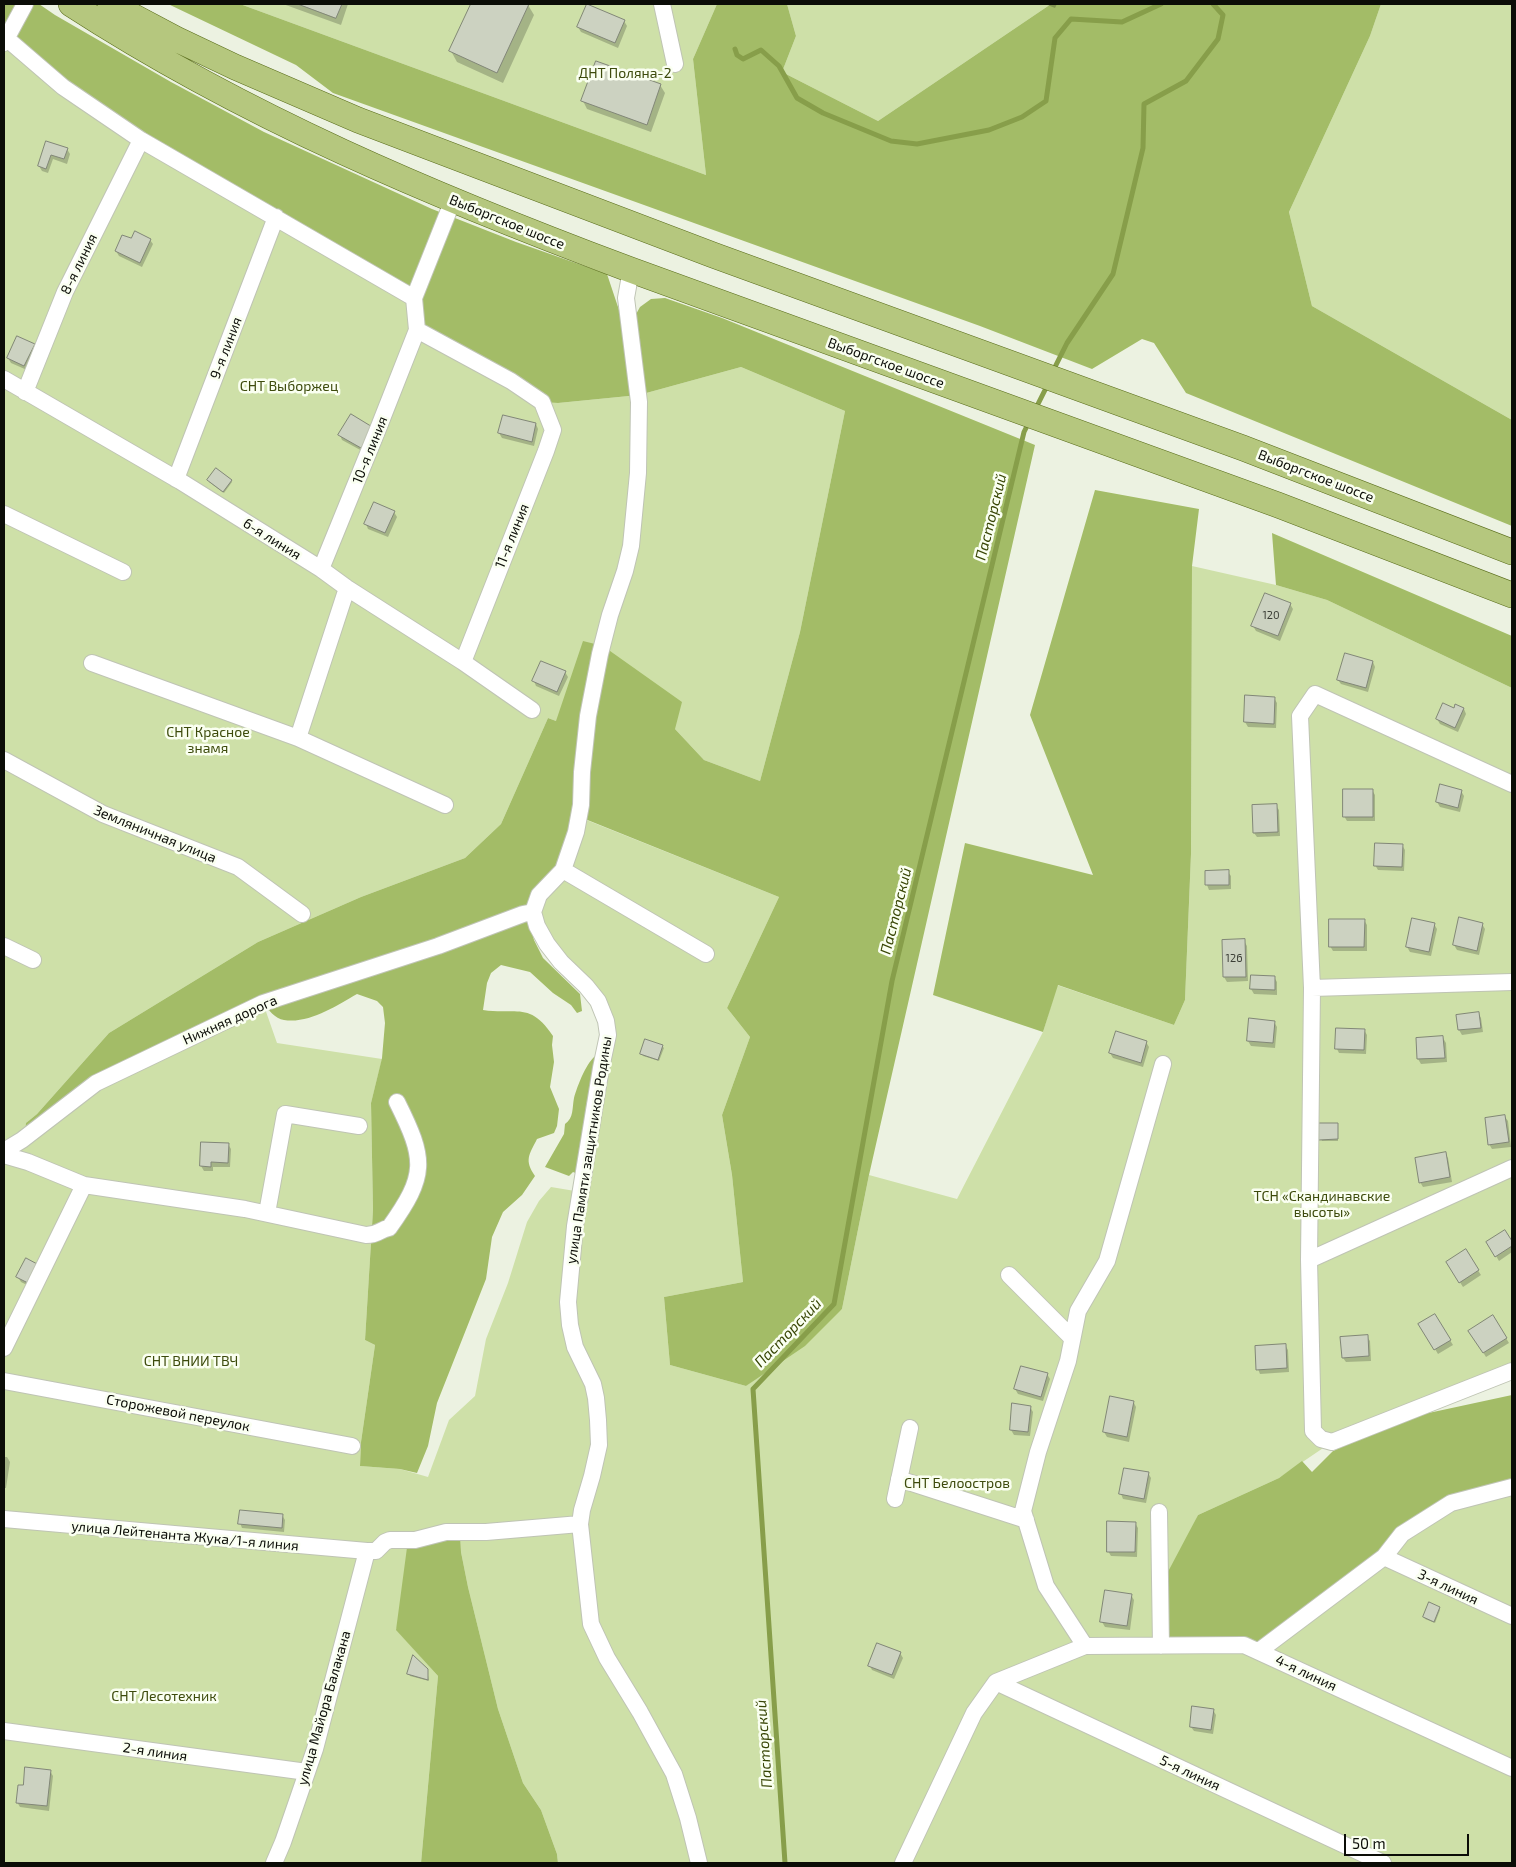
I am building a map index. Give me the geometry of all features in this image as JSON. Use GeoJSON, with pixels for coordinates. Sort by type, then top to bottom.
{"type":"FeatureCollection","features":[{"type":"Feature","properties":{"kind":"main road","name":"Выборгское шоссе"},"geometry":{"type":"LineString","coordinates":[[71,4],[162,60],[275,121],[357,160],[542,237],[1296,512],[1512,595]]}},
{"type":"Feature","properties":{"kind":"main road","name":"Выборгское шоссе"},"geometry":{"type":"LineString","coordinates":[[110,4],[176,39],[227,63],[358,120],[564,199],[976,352],[1243,448],[1512,552]]}},
{"type":"Feature","properties":{"kind":"street"},"geometry":{"type":"LineString","coordinates":[[25,4],[5,41],[63,86],[141,140],[414,298]]}},
{"type":"Feature","properties":{"kind":"street"},"geometry":{"type":"LineString","coordinates":[[662,4],[675,64]]}},
{"type":"Feature","properties":{"kind":"street","name":"8-я линия"},"geometry":{"type":"LineString","coordinates":[[25,392],[65,292],[141,140]]}},
{"type":"Feature","properties":{"kind":"street"},"geometry":{"type":"LineString","coordinates":[[416,330],[414,298],[453,200]]}},
{"type":"Feature","properties":{"kind":"street","name":"9-я линия"},"geometry":{"type":"LineString","coordinates":[[176,478],[276,217]]}},
{"type":"Feature","properties":{"kind":"street"},"geometry":{"type":"LineString","coordinates":[[533,912],[539,895],[548,883],[563,870],[570,854],[579,817],[585,735],[600,654],[610,615],[626,571],[634,521],[638,473],[639,402],[626,298],[631,270]]}},
{"type":"Feature","properties":{"kind":"street","name":"11-я линия"},"geometry":{"type":"LineString","coordinates":[[416,330],[511,381],[542,402],[553,430],[463,662]]}},
{"type":"Feature","properties":{"kind":"street","name":"10-я линия"},"geometry":{"type":"LineString","coordinates":[[321,569],[416,330]]}},
{"type":"Feature","properties":{"kind":"street","name":"6-я линия"},"geometry":{"type":"LineString","coordinates":[[4,379],[176,478],[321,569],[347,588],[463,662],[532,710]]}},
{"type":"Feature","properties":{"kind":"street"},"geometry":{"type":"LineString","coordinates":[[4,514],[123,572]]}},
{"type":"Feature","properties":{"kind":"street"},"geometry":{"type":"LineString","coordinates":[[298,738],[347,588]]}},
{"type":"Feature","properties":{"kind":"street"},"geometry":{"type":"LineString","coordinates":[[92,663],[298,738],[445,805]]}},
{"type":"Feature","properties":{"kind":"street"},"geometry":{"type":"LineString","coordinates":[[1512,784],[1315,694],[1300,716],[1312,988],[1310,1260],[1312,1414],[1314,1431],[1321,1439],[1332,1442],[1512,1371]]}},
{"type":"Feature","properties":{"kind":"street","name":"Земляничная улица"},"geometry":{"type":"LineString","coordinates":[[4,760],[103,814],[238,867],[302,914]]}},
{"type":"Feature","properties":{"kind":"street"},"geometry":{"type":"LineString","coordinates":[[563,870],[706,954]]}},
{"type":"Feature","properties":{"kind":"street","name":"Нижняя дорога"},"geometry":{"type":"LineString","coordinates":[[4,1151],[22,1140],[96,1083],[263,1003],[438,946],[533,912]]}},
{"type":"Feature","properties":{"kind":"street","name":"улица Памяти защитников Родины"},"geometry":{"type":"LineString","coordinates":[[533,912],[537,926],[546,944],[598,1001],[606,1021],[608,1035],[575,1226],[568,1302],[570,1325],[575,1347],[593,1384],[596,1398],[599,1444],[580,1524],[592,1624],[607,1658],[640,1712],[674,1774],[688,1818],[699,1863]]}},
{"type":"Feature","properties":{"kind":"street"},"geometry":{"type":"LineString","coordinates":[[4,946],[33,960]]}},
{"type":"Feature","properties":{"kind":"street"},"geometry":{"type":"LineString","coordinates":[[1312,988],[1512,982]]}},
{"type":"Feature","properties":{"kind":"street"},"geometry":{"type":"LineString","coordinates":[[909,1862],[974,1713],[996,1682],[1085,1646],[1046,1586],[1024,1510],[1038,1452],[1068,1361],[1078,1311],[1107,1261],[1163,1064]]}},
{"type":"Feature","properties":{"kind":"street"},"geometry":{"type":"LineString","coordinates":[[4,1155],[28,1162],[84,1185],[267,1213],[366,1235],[375,1235],[384,1228],[389,1228],[410,1196],[419,1160],[418,1151],[408,1124],[397,1102]]}},
{"type":"Feature","properties":{"kind":"street"},"geometry":{"type":"LineString","coordinates":[[267,1213],[285,1114],[359,1126]]}},
{"type":"Feature","properties":{"kind":"street"},"geometry":{"type":"LineString","coordinates":[[22,1140],[28,1162]]}},
{"type":"Feature","properties":{"kind":"street"},"geometry":{"type":"LineString","coordinates":[[1310,1260],[1512,1168]]}},
{"type":"Feature","properties":{"kind":"street"},"geometry":{"type":"LineString","coordinates":[[4,1348],[84,1185]]}},
{"type":"Feature","properties":{"kind":"street"},"geometry":{"type":"LineString","coordinates":[[1009,1275],[1072,1338]]}},
{"type":"Feature","properties":{"kind":"street","name":"Сторожевой переулок"},"geometry":{"type":"LineString","coordinates":[[4,1380],[352,1446]]}},
{"type":"Feature","properties":{"kind":"street"},"geometry":{"type":"LineString","coordinates":[[895,1499],[910,1428]]}},
{"type":"Feature","properties":{"kind":"street"},"geometry":{"type":"LineString","coordinates":[[899,1479],[1026,1520]]}},
{"type":"Feature","properties":{"kind":"street"},"geometry":{"type":"LineString","coordinates":[[1259,1651],[1384,1556],[1402,1534],[1451,1503],[1512,1487]]}},
{"type":"Feature","properties":{"kind":"street"},"geometry":{"type":"LineString","coordinates":[[1159,1512],[1161,1646]]}},
{"type":"Feature","properties":{"kind":"street","name":"улица Лейтенанта Жука/1-я линия"},"geometry":{"type":"LineString","coordinates":[[4,1519],[367,1551]]}},
{"type":"Feature","properties":{"kind":"street"},"geometry":{"type":"LineString","coordinates":[[367,1551],[376,1551],[385,1542],[390,1540],[415,1540],[446,1532],[486,1532],[580,1524]]}},
{"type":"Feature","properties":{"kind":"street","name":"улица Майора Балакана"},"geometry":{"type":"LineString","coordinates":[[274,1863],[315,1748],[367,1551]]}},
{"type":"Feature","properties":{"kind":"street","name":"3-я линия"},"geometry":{"type":"LineString","coordinates":[[1384,1556],[1512,1616]]}},
{"type":"Feature","properties":{"kind":"street","name":"4-я линия"},"geometry":{"type":"LineString","coordinates":[[1085,1646],[1244,1645],[1512,1768]]}},
{"type":"Feature","properties":{"kind":"street","name":"5-я линия"},"geometry":{"type":"LineString","coordinates":[[996,1682],[1384,1863]]}},
{"type":"Feature","properties":{"kind":"street","name":"2-я линия"},"geometry":{"type":"LineString","coordinates":[[4,1731],[307,1772]]}},
{"type":"Feature","properties":{"kind":"green space"},"geometry":{"type":"Polygon","coordinates":[[[4,4],[39,4],[171,82],[264,132],[432,209],[516,242],[607,274],[620,313],[635,316],[640,307],[651,299],[665,298],[722,318],[1035,445],[869,1175],[842,1309],[805,1346],[746,1386],[670,1365],[664,1297],[743,1282],[732,1175],[722,1115],[750,1037],[727,1008],[779,897],[580,817],[576,832],[528,919],[534,940],[543,958],[580,994],[582,1011],[577,1013],[571,1005],[553,993],[530,972],[501,965],[491,973],[487,983],[483,1010],[529,1014],[545,1025],[553,1036],[554,1062],[550,1087],[559,1109],[557,1126],[554,1133],[537,1139],[529,1158],[530,1166],[535,1176],[522,1195],[503,1212],[492,1237],[486,1279],[437,1403],[428,1446],[417,1473],[400,1469],[360,1466],[361,1442],[375,1345],[365,1340],[373,1210],[371,1103],[382,1058],[385,1023],[383,1007],[377,1001],[357,994],[313,1017],[293,1021],[278,1018],[263,1003],[96,1083],[25,1137],[26,1123],[37,1114],[109,1033],[258,942],[361,897],[465,858],[501,824],[548,718],[556,721],[583,641],[603,646],[682,702],[675,729],[704,760],[760,781],[800,632],[845,411],[741,367],[639,395],[558,403],[542,402],[423,333],[414,303],[213,181],[4,41],[4,4]]]}},
{"type":"Feature","properties":{"kind":"green space"},"geometry":{"type":"Polygon","coordinates":[[[168,4],[240,4],[706,175],[693,59],[717,4],[787,4],[796,36],[782,72],[878,121],[1051,4],[1381,4],[1370,36],[1289,212],[1312,306],[1512,420],[1512,526],[1186,393],[1154,343],[1142,339],[1092,369],[980,326],[333,93],[296,65],[168,4]]]}},
{"type":"Feature","properties":{"kind":"green space","name":"ДНТ Поляна-2"},"geometry":{"type":"Polygon","coordinates":[[[240,4],[717,4],[693,59],[706,175],[240,4]]]}},
{"type":"Feature","properties":{"kind":"green space"},"geometry":{"type":"Polygon","coordinates":[[[787,4],[1051,4],[878,121],[782,72],[796,36],[787,4]]]}},
{"type":"Feature","properties":{"kind":"green space"},"geometry":{"type":"Polygon","coordinates":[[[1381,4],[1512,4],[1512,420],[1312,306],[1289,212],[1370,36],[1381,4]]]}},
{"type":"Feature","properties":{"kind":"green space"},"geometry":{"type":"Polygon","coordinates":[[[4,41],[355,264],[542,401],[558,403],[639,395],[741,367],[845,411],[800,632],[760,781],[704,760],[675,729],[556,721],[548,718],[501,824],[465,858],[361,897],[258,942],[109,1033],[37,1114],[26,1123],[96,1083],[263,1003],[277,1043],[382,1059],[371,1103],[373,1210],[365,1340],[375,1345],[361,1442],[360,1466],[400,1469],[428,1477],[449,1420],[475,1396],[486,1339],[508,1283],[527,1222],[539,1201],[551,1187],[581,1192],[607,1026],[534,915],[579,817],[779,897],[727,1008],[750,1037],[722,1115],[732,1175],[743,1282],[664,1297],[670,1365],[746,1386],[842,1309],[869,1175],[957,1199],[1043,1032],[1057,985],[1174,1025],[1185,1000],[1191,854],[1192,566],[1276,585],[1327,600],[1512,688],[1512,1371],[1332,1442],[1279,1478],[1198,1515],[1186,1540],[1451,1503],[1512,1488],[1512,1863],[558,1863],[557,1854],[541,1810],[523,1783],[498,1709],[468,1587],[461,1552],[460,1532],[396,1629],[438,1676],[421,1863],[4,1863],[4,41]]]}},
{"type":"Feature","properties":{"kind":"green space"},"geometry":{"type":"Polygon","coordinates":[[[1095,490],[1199,509],[1192,566],[1191,854],[1185,1000],[1174,1025],[1058,985],[1043,1032],[933,995],[965,843],[1093,875],[1030,715],[1095,490]]]}},
{"type":"Feature","properties":{"kind":"green space"},"geometry":{"type":"Polygon","coordinates":[[[1272,533],[1512,636],[1512,688],[1327,600],[1276,585],[1272,533]]]}},
{"type":"Feature","properties":{"kind":"green space"},"geometry":{"type":"Polygon","coordinates":[[[597,1055],[586,1106],[580,1175],[573,1172],[569,1176],[545,1167],[564,1134],[565,1124],[571,1116],[577,1087],[583,1074],[597,1055]]]}},
{"type":"Feature","properties":{"kind":"green space"},"geometry":{"type":"Polygon","coordinates":[[[1512,1395],[1512,1488],[1451,1503],[1260,1650],[1163,1646],[1161,1585],[1198,1515],[1279,1478],[1302,1461],[1312,1472],[1333,1451],[1410,1417],[1512,1395]]]}},
{"type":"Feature","properties":{"kind":"green space"},"geometry":{"type":"Polygon","coordinates":[[[460,1532],[461,1552],[468,1587],[498,1709],[523,1783],[541,1810],[557,1854],[558,1863],[421,1863],[438,1676],[396,1630],[408,1540],[460,1532]]]}},
{"type":"Feature","properties":{"kind":"building"},"geometry":{"type":"Polygon","coordinates":[[[298,4],[342,4],[336,18],[298,4]]]}},
{"type":"Feature","properties":{"kind":"building"},"geometry":{"type":"Polygon","coordinates":[[[471,4],[529,4],[497,73],[449,51],[471,4]]]}},
{"type":"Feature","properties":{"kind":"building"},"geometry":{"type":"Polygon","coordinates":[[[587,4],[625,20],[615,43],[577,27],[587,4]]]}},
{"type":"Feature","properties":{"kind":"building"},"geometry":{"type":"Polygon","coordinates":[[[596,61],[661,84],[647,125],[581,101],[596,61]]]}},
{"type":"Feature","properties":{"kind":"building"},"geometry":{"type":"Polygon","coordinates":[[[46,141],[68,148],[64,159],[51,155],[46,169],[38,166],[46,141]]]}},
{"type":"Feature","properties":{"kind":"building"},"geometry":{"type":"Polygon","coordinates":[[[135,231],[151,239],[140,263],[115,251],[122,235],[131,238],[135,231]]]}},
{"type":"Feature","properties":{"kind":"building"},"geometry":{"type":"Polygon","coordinates":[[[17,336],[35,344],[24,366],[7,358],[17,336]]]}},
{"type":"Feature","properties":{"kind":"building"},"geometry":{"type":"Polygon","coordinates":[[[351,414],[374,428],[361,448],[338,435],[351,414]]]}},
{"type":"Feature","properties":{"kind":"building"},"geometry":{"type":"Polygon","coordinates":[[[503,415],[536,423],[532,442],[498,433],[503,415]]]}},
{"type":"Feature","properties":{"kind":"building"},"geometry":{"type":"Polygon","coordinates":[[[216,468],[232,480],[223,492],[207,480],[216,468]]]}},
{"type":"Feature","properties":{"kind":"building"},"geometry":{"type":"Polygon","coordinates":[[[374,502],[395,511],[385,533],[364,524],[374,502]]]}},
{"type":"Feature","properties":{"kind":"building"},"geometry":{"type":"Polygon","coordinates":[[[1265,593],[1291,603],[1278,636],[1251,626],[1265,593]]]}},
{"type":"Feature","properties":{"kind":"building"},"geometry":{"type":"Polygon","coordinates":[[[1345,653],[1373,661],[1366,688],[1337,680],[1345,653]]]}},
{"type":"Feature","properties":{"kind":"building"},"geometry":{"type":"Polygon","coordinates":[[[541,661],[566,671],[557,692],[532,681],[541,661]]]}},
{"type":"Feature","properties":{"kind":"building"},"geometry":{"type":"Polygon","coordinates":[[[1245,695],[1275,697],[1274,724],[1244,722],[1245,695]]]}},
{"type":"Feature","properties":{"kind":"building"},"geometry":{"type":"Polygon","coordinates":[[[1443,703],[1454,708],[1455,704],[1464,708],[1455,728],[1436,719],[1443,703]]]}},
{"type":"Feature","properties":{"kind":"building"},"geometry":{"type":"Polygon","coordinates":[[[1440,784],[1462,790],[1458,808],[1436,802],[1440,784]]]}},
{"type":"Feature","properties":{"kind":"building"},"geometry":{"type":"Polygon","coordinates":[[[1343,789],[1373,789],[1373,817],[1343,817],[1343,789]]]}},
{"type":"Feature","properties":{"kind":"building"},"geometry":{"type":"Polygon","coordinates":[[[1277,804],[1278,832],[1253,833],[1252,805],[1277,804]]]}},
{"type":"Feature","properties":{"kind":"building"},"geometry":{"type":"Polygon","coordinates":[[[1375,843],[1403,844],[1402,867],[1374,866],[1375,843]]]}},
{"type":"Feature","properties":{"kind":"building"},"geometry":{"type":"Polygon","coordinates":[[[1229,870],[1229,885],[1205,885],[1205,871],[1229,870]]]}},
{"type":"Feature","properties":{"kind":"building"},"geometry":{"type":"Polygon","coordinates":[[[1459,917],[1483,923],[1477,951],[1453,945],[1459,917]]]}},
{"type":"Feature","properties":{"kind":"building"},"geometry":{"type":"Polygon","coordinates":[[[1412,918],[1435,923],[1429,952],[1406,947],[1412,918]]]}},
{"type":"Feature","properties":{"kind":"building"},"geometry":{"type":"Polygon","coordinates":[[[1329,919],[1365,919],[1364,947],[1329,947],[1329,919]]]}},
{"type":"Feature","properties":{"kind":"building"},"geometry":{"type":"Polygon","coordinates":[[[1245,939],[1246,977],[1223,977],[1222,940],[1245,939]]]}},
{"type":"Feature","properties":{"kind":"building"},"geometry":{"type":"Polygon","coordinates":[[[1251,975],[1275,976],[1275,990],[1250,989],[1251,975]]]}},
{"type":"Feature","properties":{"kind":"building"},"geometry":{"type":"Polygon","coordinates":[[[1479,1012],[1481,1028],[1458,1030],[1456,1015],[1479,1012]]]}},
{"type":"Feature","properties":{"kind":"building"},"geometry":{"type":"Polygon","coordinates":[[[1249,1018],[1275,1021],[1273,1043],[1247,1041],[1249,1018]]]}},
{"type":"Feature","properties":{"kind":"building"},"geometry":{"type":"Polygon","coordinates":[[[1336,1028],[1365,1029],[1364,1050],[1335,1049],[1336,1028]]]}},
{"type":"Feature","properties":{"kind":"building"},"geometry":{"type":"Polygon","coordinates":[[[1116,1031],[1147,1041],[1141,1063],[1109,1053],[1116,1031]]]}},
{"type":"Feature","properties":{"kind":"building"},"geometry":{"type":"Polygon","coordinates":[[[1443,1036],[1445,1058],[1417,1059],[1416,1038],[1443,1036]]]}},
{"type":"Feature","properties":{"kind":"building"},"geometry":{"type":"Polygon","coordinates":[[[645,1039],[663,1045],[658,1060],[640,1054],[645,1039]]]}},
{"type":"Feature","properties":{"kind":"building"},"geometry":{"type":"Polygon","coordinates":[[[1505,1115],[1509,1142],[1488,1145],[1485,1118],[1505,1115]]]}},
{"type":"Feature","properties":{"kind":"building"},"geometry":{"type":"Polygon","coordinates":[[[1319,1123],[1338,1123],[1338,1139],[1319,1140],[1319,1123]]]}},
{"type":"Feature","properties":{"kind":"building"},"geometry":{"type":"Polygon","coordinates":[[[201,1142],[229,1143],[228,1163],[211,1162],[211,1167],[200,1166],[201,1142]]]}},
{"type":"Feature","properties":{"kind":"building"},"geometry":{"type":"Polygon","coordinates":[[[1446,1152],[1450,1177],[1419,1183],[1415,1158],[1446,1152]]]}},
{"type":"Feature","properties":{"kind":"building"},"geometry":{"type":"Polygon","coordinates":[[[1505,1230],[1512,1241],[1512,1246],[1495,1257],[1486,1242],[1505,1230]]]}},
{"type":"Feature","properties":{"kind":"building"},"geometry":{"type":"Polygon","coordinates":[[[1466,1249],[1479,1270],[1459,1283],[1446,1262],[1466,1249]]]}},
{"type":"Feature","properties":{"kind":"building"},"geometry":{"type":"Polygon","coordinates":[[[26,1258],[39,1265],[30,1284],[16,1277],[26,1258]]]}},
{"type":"Feature","properties":{"kind":"building"},"geometry":{"type":"Polygon","coordinates":[[[1435,1314],[1451,1340],[1434,1350],[1418,1324],[1435,1314]]]}},
{"type":"Feature","properties":{"kind":"building"},"geometry":{"type":"Polygon","coordinates":[[[1493,1315],[1507,1338],[1483,1353],[1468,1331],[1493,1315]]]}},
{"type":"Feature","properties":{"kind":"building"},"geometry":{"type":"Polygon","coordinates":[[[1368,1335],[1369,1356],[1342,1358],[1340,1337],[1368,1335]]]}},
{"type":"Feature","properties":{"kind":"building"},"geometry":{"type":"Polygon","coordinates":[[[1286,1344],[1287,1368],[1256,1370],[1255,1346],[1286,1344]]]}},
{"type":"Feature","properties":{"kind":"building"},"geometry":{"type":"Polygon","coordinates":[[[1021,1366],[1048,1373],[1041,1397],[1014,1389],[1021,1366]]]}},
{"type":"Feature","properties":{"kind":"building"},"geometry":{"type":"Polygon","coordinates":[[[1110,1396],[1134,1401],[1127,1437],[1103,1432],[1110,1396]]]}},
{"type":"Feature","properties":{"kind":"building"},"geometry":{"type":"Polygon","coordinates":[[[1012,1403],[1031,1406],[1028,1432],[1010,1430],[1012,1403]]]}},
{"type":"Feature","properties":{"kind":"building"},"geometry":{"type":"Polygon","coordinates":[[[1124,1468],[1149,1472],[1144,1499],[1119,1494],[1124,1468]]]}},
{"type":"Feature","properties":{"kind":"building"},"geometry":{"type":"Polygon","coordinates":[[[240,1510],[283,1514],[282,1528],[238,1524],[240,1510]]]}},
{"type":"Feature","properties":{"kind":"building"},"geometry":{"type":"Polygon","coordinates":[[[1107,1521],[1136,1522],[1135,1552],[1107,1552],[1107,1521]]]}},
{"type":"Feature","properties":{"kind":"building"},"geometry":{"type":"Polygon","coordinates":[[[1105,1590],[1132,1594],[1127,1626],[1100,1622],[1105,1590]]]}},
{"type":"Feature","properties":{"kind":"building"},"geometry":{"type":"Polygon","coordinates":[[[1429,1602],[1440,1607],[1434,1622],[1423,1617],[1429,1602]]]}},
{"type":"Feature","properties":{"kind":"building"},"geometry":{"type":"Polygon","coordinates":[[[877,1643],[901,1652],[892,1675],[868,1666],[877,1643]]]}},
{"type":"Feature","properties":{"kind":"building"},"geometry":{"type":"Polygon","coordinates":[[[413,1655],[428,1669],[428,1680],[407,1674],[413,1655]]]}},
{"type":"Feature","properties":{"kind":"building"},"geometry":{"type":"Polygon","coordinates":[[[1192,1706],[1214,1709],[1211,1730],[1190,1727],[1192,1706]]]}},
{"type":"Feature","properties":{"kind":"building"},"geometry":{"type":"Polygon","coordinates":[[[25,1767],[51,1770],[47,1806],[16,1803],[18,1785],[23,1785],[25,1767]]]}},
{"type":"Feature","properties":{"kind":"waterway"},"geometry":{"type":"LineString","coordinates":[[735,49],[737,55],[743,59],[761,50],[779,66],[797,98],[823,113],[891,141],[917,144],[989,130],[1022,117],[1046,101],[1055,38],[1071,19],[1122,22],[1161,4]]}},
{"type":"Feature","properties":{"kind":"waterway","name":"Пасторский"},"geometry":{"type":"LineString","coordinates":[[1053,371],[1067,343],[1113,274],[1143,148],[1144,104],[1186,81],[1218,39],[1223,15],[1213,4]]}},
{"type":"Feature","properties":{"kind":"waterway","name":"Пасторский"},"geometry":{"type":"LineString","coordinates":[[1035,410],[1048,384]]}},
{"type":"Feature","properties":{"kind":"waterway","name":"Пасторский"},"geometry":{"type":"LineString","coordinates":[[785,1863],[753,1389],[834,1304],[892,981],[1024,432],[1029,422]]}},
{"type":"Feature","properties":{"kind":"park label","name":"СНТ Выборжец"},"geometry":{"type":"Point","coordinates":[289,386]}},
{"type":"Feature","properties":{"kind":"park label","name":"СНТ Красное знамя"},"geometry":{"type":"Point","coordinates":[208,740]}},
{"type":"Feature","properties":{"kind":"park label","name":"ТСН «Скандинавские высоты»"},"geometry":{"type":"Point","coordinates":[1322,1204]}},
{"type":"Feature","properties":{"kind":"park label","name":"СНТ ВНИИ ТВЧ"},"geometry":{"type":"Point","coordinates":[191,1361]}},
{"type":"Feature","properties":{"kind":"park label","name":"СНТ Белоостров"},"geometry":{"type":"Point","coordinates":[957,1483]}},
{"type":"Feature","properties":{"kind":"park label","name":"СНТ Лесотехник"},"geometry":{"type":"Point","coordinates":[164,1696]}}]}
